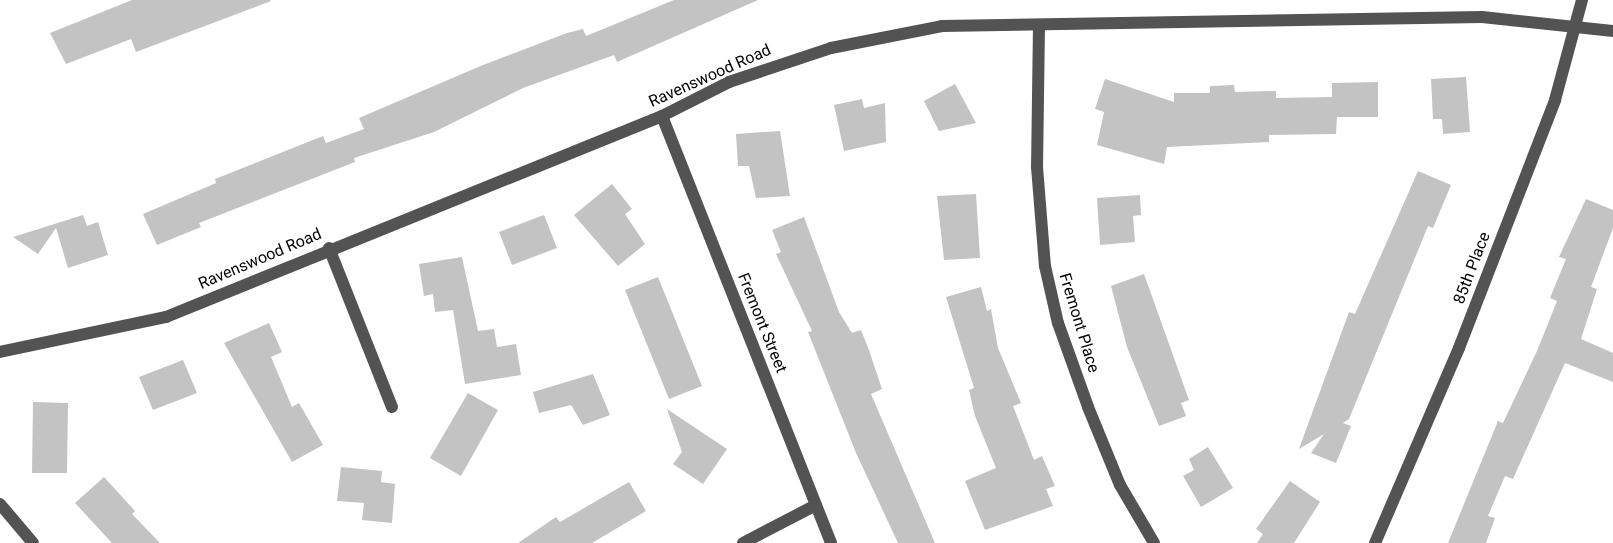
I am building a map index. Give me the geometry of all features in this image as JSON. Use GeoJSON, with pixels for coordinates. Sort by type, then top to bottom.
{"type":"FeatureCollection","features":[{"type":"Feature","properties":{"kind":"street","name":"85th Place"},"geometry":{"type":"LineString","coordinates":[[1376,543],[1459,348],[1555,100],[1578,24],[1582,0]]}},
{"type":"Feature","properties":{"kind":"street","name":"Ravenswood Road"},"geometry":{"type":"LineString","coordinates":[[0,352],[166,317],[329,248],[662,116],[729,82],[831,48],[942,26],[1470,17],[1578,24],[1613,31]]}},
{"type":"Feature","properties":{"kind":"street","name":"Fremont Place"},"geometry":{"type":"LineString","coordinates":[[1039,25],[1037,167],[1045,266],[1058,322],[1088,407],[1120,485],[1154,543]]}},
{"type":"Feature","properties":{"kind":"street","name":"Fremont Street"},"geometry":{"type":"LineString","coordinates":[[662,116],[831,543]]}},
{"type":"Feature","properties":{"kind":"street"},"geometry":{"type":"LineString","coordinates":[[329,248],[392,407]]}},
{"type":"Feature","properties":{"kind":"street"},"geometry":{"type":"LineString","coordinates":[[0,504],[33,543]]}},
{"type":"Feature","properties":{"kind":"street"},"geometry":{"type":"LineString","coordinates":[[743,543],[816,505]]}},
{"type":"Feature","properties":{"kind":"building"},"geometry":{"type":"Polygon","coordinates":[[[132,0],[271,1],[136,52],[131,39],[66,64],[50,33],[132,0]]]}},
{"type":"Feature","properties":{"kind":"building"},"geometry":{"type":"Polygon","coordinates":[[[674,0],[758,0],[617,62],[614,55],[523,88],[434,132],[354,158],[355,162],[199,223],[201,227],[157,245],[143,214],[216,183],[215,179],[323,136],[326,143],[364,129],[359,118],[483,65],[567,33],[583,29],[586,36],[674,0]]]}},
{"type":"Feature","properties":{"kind":"building"},"geometry":{"type":"Polygon","coordinates":[[[1466,77],[1470,132],[1443,134],[1442,119],[1433,119],[1431,79],[1466,77]]]}},
{"type":"Feature","properties":{"kind":"building"},"geometry":{"type":"Polygon","coordinates":[[[1105,79],[1174,102],[1174,93],[1210,93],[1210,86],[1234,85],[1235,92],[1276,91],[1276,98],[1332,97],[1332,83],[1378,82],[1378,117],[1337,117],[1336,134],[1269,135],[1269,142],[1167,147],[1164,164],[1097,145],[1104,112],[1095,109],[1105,79]]]}},
{"type":"Feature","properties":{"kind":"building"},"geometry":{"type":"Polygon","coordinates":[[[955,84],[976,123],[939,131],[924,101],[955,84]]]}},
{"type":"Feature","properties":{"kind":"building"},"geometry":{"type":"Polygon","coordinates":[[[862,99],[864,108],[885,103],[886,142],[844,151],[834,105],[862,99]]]}},
{"type":"Feature","properties":{"kind":"building"},"geometry":{"type":"Polygon","coordinates":[[[780,131],[790,196],[756,198],[749,166],[738,166],[736,134],[780,131]]]}},
{"type":"Feature","properties":{"kind":"building"},"geometry":{"type":"Polygon","coordinates":[[[1418,171],[1451,185],[1433,228],[1428,226],[1349,419],[1343,423],[1351,426],[1336,463],[1311,453],[1324,434],[1299,449],[1349,312],[1355,314],[1418,171]]]}},
{"type":"Feature","properties":{"kind":"building"},"geometry":{"type":"Polygon","coordinates":[[[612,184],[632,209],[625,214],[645,244],[618,266],[574,215],[612,184]]]}},
{"type":"Feature","properties":{"kind":"building"},"geometry":{"type":"Polygon","coordinates":[[[976,194],[980,258],[944,260],[937,196],[976,194]]]}},
{"type":"Feature","properties":{"kind":"building"},"geometry":{"type":"Polygon","coordinates":[[[1140,195],[1141,215],[1133,216],[1135,242],[1100,245],[1097,198],[1140,195]]]}},
{"type":"Feature","properties":{"kind":"building"},"geometry":{"type":"Polygon","coordinates":[[[1586,199],[1613,210],[1613,228],[1591,287],[1597,289],[1581,339],[1613,353],[1613,382],[1565,363],[1513,479],[1505,476],[1488,516],[1495,518],[1486,543],[1448,543],[1498,421],[1503,423],[1537,351],[1557,301],[1550,298],[1566,259],[1559,257],[1586,199]]]}},
{"type":"Feature","properties":{"kind":"building"},"geometry":{"type":"Polygon","coordinates":[[[83,215],[87,226],[98,222],[108,255],[68,268],[56,228],[38,254],[13,237],[83,215]]]}},
{"type":"Feature","properties":{"kind":"building"},"geometry":{"type":"Polygon","coordinates":[[[544,215],[557,248],[512,265],[499,232],[544,215]]]}},
{"type":"Feature","properties":{"kind":"building"},"geometry":{"type":"Polygon","coordinates":[[[804,217],[839,312],[852,333],[861,330],[882,389],[871,394],[935,543],[898,543],[856,453],[808,332],[812,331],[776,254],[781,252],[772,230],[804,217]]]}},
{"type":"Feature","properties":{"kind":"building"},"geometry":{"type":"Polygon","coordinates":[[[462,257],[478,331],[494,329],[497,347],[516,344],[521,375],[465,384],[453,310],[435,312],[433,294],[424,296],[419,264],[462,257]]]}},
{"type":"Feature","properties":{"kind":"building"},"geometry":{"type":"Polygon","coordinates":[[[1144,274],[1189,400],[1181,403],[1186,416],[1159,426],[1127,347],[1111,286],[1144,274]]]}},
{"type":"Feature","properties":{"kind":"building"},"geometry":{"type":"Polygon","coordinates":[[[658,277],[702,386],[669,399],[625,290],[658,277]]]}},
{"type":"Feature","properties":{"kind":"building"},"geometry":{"type":"Polygon","coordinates":[[[981,287],[987,311],[991,309],[998,348],[1021,403],[1013,406],[1034,460],[1042,456],[1055,486],[1046,489],[1053,506],[985,530],[965,481],[996,468],[975,416],[969,390],[974,388],[946,297],[981,287]]]}},
{"type":"Feature","properties":{"kind":"building"},"geometry":{"type":"Polygon","coordinates":[[[269,323],[282,352],[271,357],[292,407],[299,403],[323,445],[292,462],[224,343],[269,323]]]}},
{"type":"Feature","properties":{"kind":"building"},"geometry":{"type":"Polygon","coordinates":[[[183,360],[197,393],[153,410],[139,377],[183,360]]]}},
{"type":"Feature","properties":{"kind":"building"},"geometry":{"type":"Polygon","coordinates":[[[593,374],[610,415],[583,425],[571,405],[539,413],[533,392],[593,374]]]}},
{"type":"Feature","properties":{"kind":"building"},"geometry":{"type":"Polygon","coordinates":[[[468,393],[498,410],[461,476],[430,458],[468,393]]]}},
{"type":"Feature","properties":{"kind":"building"},"geometry":{"type":"Polygon","coordinates":[[[33,402],[68,403],[67,473],[32,473],[33,402]]]}},
{"type":"Feature","properties":{"kind":"building"},"geometry":{"type":"Polygon","coordinates":[[[667,409],[727,449],[703,484],[673,464],[682,452],[667,409]]]}},
{"type":"Feature","properties":{"kind":"building"},"geometry":{"type":"Polygon","coordinates":[[[1208,447],[1233,488],[1201,507],[1183,476],[1194,470],[1189,459],[1208,447]]]}},
{"type":"Feature","properties":{"kind":"building"},"geometry":{"type":"Polygon","coordinates":[[[341,467],[382,471],[381,482],[395,484],[392,523],[362,520],[364,503],[337,501],[341,467]]]}},
{"type":"Feature","properties":{"kind":"building"},"geometry":{"type":"Polygon","coordinates":[[[104,477],[135,511],[132,514],[160,543],[112,543],[75,503],[104,477]]]}},
{"type":"Feature","properties":{"kind":"building"},"geometry":{"type":"Polygon","coordinates":[[[1290,481],[1320,502],[1294,543],[1257,543],[1263,534],[1256,529],[1290,481]]]}},
{"type":"Feature","properties":{"kind":"building"},"geometry":{"type":"Polygon","coordinates":[[[629,482],[646,511],[592,543],[518,543],[556,517],[560,522],[629,482]]]}}]}
